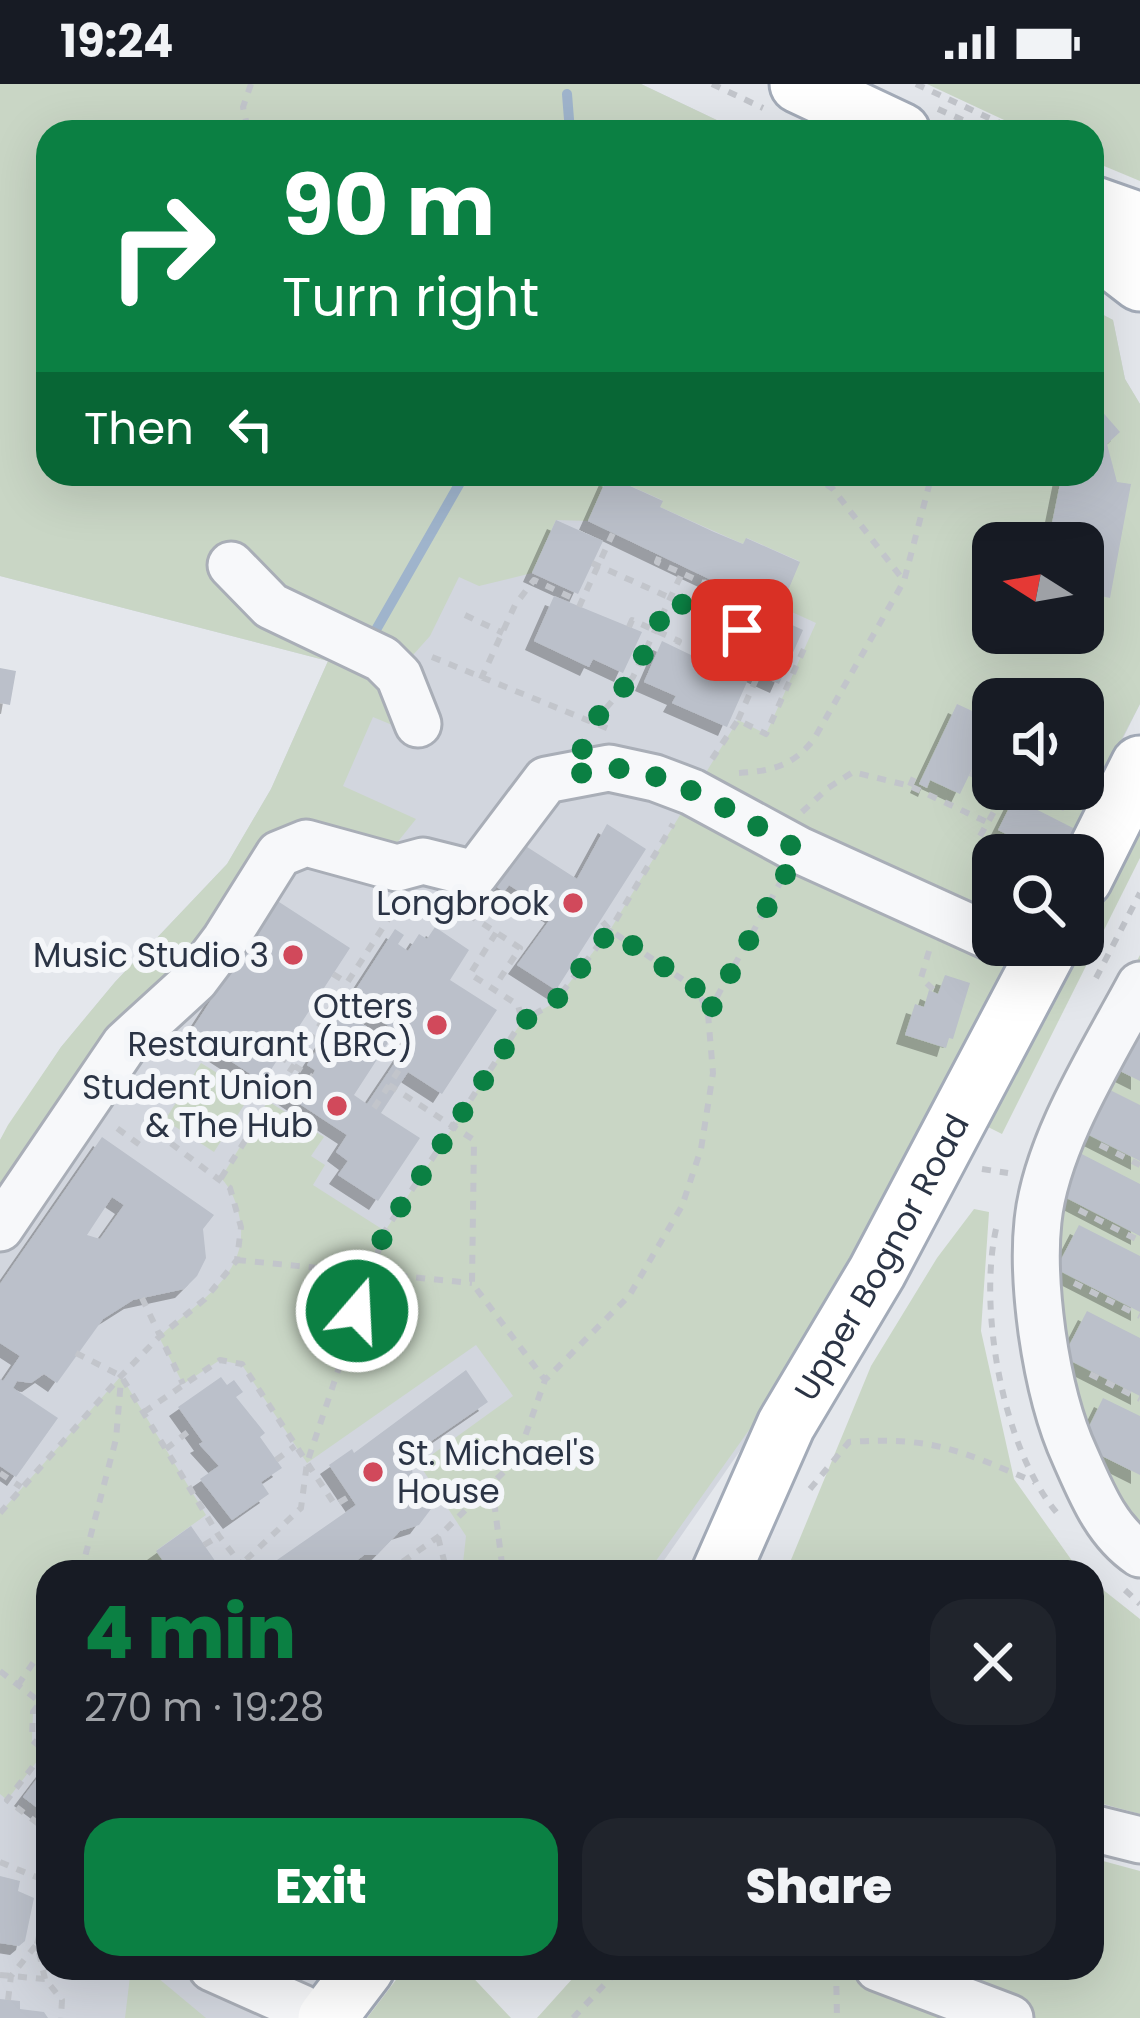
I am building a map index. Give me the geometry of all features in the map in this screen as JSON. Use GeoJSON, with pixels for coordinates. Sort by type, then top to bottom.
{"type":"FeatureCollection","features":[{"type":"Feature","properties":{"kind":"main road"},"geometry":{"type":"LineString","coordinates":[[799,84],[876,120]]}},
{"type":"Feature","properties":{"kind":"main road"},"geometry":{"type":"LineString","coordinates":[[1104,209],[1140,222]]}},
{"type":"Feature","properties":{"kind":"main road"},"geometry":{"type":"LineString","coordinates":[[1104,254],[1140,281]]}},
{"type":"Feature","properties":{"kind":"main road"},"geometry":{"type":"LineString","coordinates":[[1104,837],[1140,765]]}},
{"type":"Feature","properties":{"kind":"main road","name":"Upper Bognor Road"},"geometry":{"type":"LineString","coordinates":[[726,1560],[786,1425],[878,1272],[1015,966]]}},
{"type":"Feature","properties":{"kind":"main road"},"geometry":{"type":"LineString","coordinates":[[314,2013],[351,1980]]}},
{"type":"Feature","properties":{"kind":"street"},"geometry":{"type":"LineString","coordinates":[[232,565],[272,606],[382,659],[399,676],[418,724]]}},
{"type":"Feature","properties":{"kind":"street"},"geometry":{"type":"LineString","coordinates":[[0,1228],[125,1044],[195,980],[278,854],[306,843],[397,868],[423,861],[475,874],[546,780],[609,768],[692,792],[799,850],[972,926]]}},
{"type":"Feature","properties":{"kind":"street"},"geometry":{"type":"LineString","coordinates":[[1140,985],[1066,1128],[1038,1218],[1036,1292],[1045,1358],[1064,1433],[1098,1509],[1140,1554]]}},
{"type":"Feature","properties":{"kind":"street"},"geometry":{"type":"LineString","coordinates":[[1104,1831],[1140,1840]]}},
{"type":"Feature","properties":{"kind":"street"},"geometry":{"type":"LineString","coordinates":[[239,1980],[314,2013]]}},
{"type":"Feature","properties":{"kind":"street"},"geometry":{"type":"LineString","coordinates":[[910,1980],[1010,2018]]}},
{"type":"Feature","properties":{"kind":"path"},"geometry":{"type":"LineString","coordinates":[[246,120],[243,107],[251,84]]}},
{"type":"Feature","properties":{"kind":"path"},"geometry":{"type":"LineString","coordinates":[[916,84],[993,120]]}},
{"type":"Feature","properties":{"kind":"path"},"geometry":{"type":"LineString","coordinates":[[829,486],[904,581]]}},
{"type":"Feature","properties":{"kind":"path"},"geometry":{"type":"LineString","coordinates":[[724,772],[778,769],[799,758],[814,740],[904,581],[929,486]]}},
{"type":"Feature","properties":{"kind":"path"},"geometry":{"type":"LineString","coordinates":[[593,722],[481,679],[515,605],[534,580],[580,604],[613,533]]}},
{"type":"Feature","properties":{"kind":"path"},"geometry":{"type":"LineString","coordinates":[[659,556],[657,562],[706,584],[708,579]]}},
{"type":"Feature","properties":{"kind":"path"},"geometry":{"type":"LineString","coordinates":[[595,565],[745,631]]}},
{"type":"Feature","properties":{"kind":"path"},"geometry":{"type":"LineString","coordinates":[[572,775],[593,722],[633,677],[680,570]]}},
{"type":"Feature","properties":{"kind":"path"},"geometry":{"type":"LineString","coordinates":[[704,772],[738,720],[756,677],[725,669],[757,597]]}},
{"type":"Feature","properties":{"kind":"path"},"geometry":{"type":"LineString","coordinates":[[465,615],[502,633]]}},
{"type":"Feature","properties":{"kind":"path"},"geometry":{"type":"LineString","coordinates":[[629,627],[632,620],[679,641],[676,646]]}},
{"type":"Feature","properties":{"kind":"path"},"geometry":{"type":"LineString","coordinates":[[738,720],[766,734],[807,642]]}},
{"type":"Feature","properties":{"kind":"path"},"geometry":{"type":"LineString","coordinates":[[828,788],[854,772],[910,786],[991,824]]}},
{"type":"Feature","properties":{"kind":"path"},"geometry":{"type":"LineString","coordinates":[[910,786],[914,777],[921,780]]}},
{"type":"Feature","properties":{"kind":"path"},"geometry":{"type":"LineString","coordinates":[[982,834],[997,810]]}},
{"type":"Feature","properties":{"kind":"path"},"geometry":{"type":"LineString","coordinates":[[1067,810],[1071,812]]}},
{"type":"Feature","properties":{"kind":"path"},"geometry":{"type":"LineString","coordinates":[[244,1560],[301,1508],[307,1463],[385,1231],[522,1022],[554,1003],[610,930],[674,824]]}},
{"type":"Feature","properties":{"kind":"path"},"geometry":{"type":"LineString","coordinates":[[708,1014],[799,850]]}},
{"type":"Feature","properties":{"kind":"path"},"geometry":{"type":"LineString","coordinates":[[221,1178],[401,898]]}},
{"type":"Feature","properties":{"kind":"path"},"geometry":{"type":"LineString","coordinates":[[406,1560],[438,1538],[518,1459],[544,1380],[629,1296],[682,1205],[700,1149],[713,1073],[708,1014],[698,990],[599,918]]}},
{"type":"Feature","properties":{"kind":"path"},"geometry":{"type":"LineString","coordinates":[[480,922],[520,948],[493,989]]}},
{"type":"Feature","properties":{"kind":"path"},"geometry":{"type":"LineString","coordinates":[[497,933],[470,974],[518,1005],[522,1022]]}},
{"type":"Feature","properties":{"kind":"path"},"geometry":{"type":"LineString","coordinates":[[333,974],[346,982]]}},
{"type":"Feature","properties":{"kind":"path"},"geometry":{"type":"LineString","coordinates":[[921,978],[938,994]]}},
{"type":"Feature","properties":{"kind":"path"},"geometry":{"type":"LineString","coordinates":[[279,1056],[312,1077]]}},
{"type":"Feature","properties":{"kind":"path"},"geometry":{"type":"LineString","coordinates":[[374,1108],[401,1067]]}},
{"type":"Feature","properties":{"kind":"path"},"geometry":{"type":"LineString","coordinates":[[389,1085],[474,1140],[472,1283],[544,1380]]}},
{"type":"Feature","properties":{"kind":"path"},"geometry":{"type":"LineString","coordinates":[[0,1513],[121,1376],[159,1336],[205,1299],[237,1261],[242,1227],[230,1188],[152,1129],[140,1145]]}},
{"type":"Feature","properties":{"kind":"path"},"geometry":{"type":"LineString","coordinates":[[1045,1192],[1140,1241]]}},
{"type":"Feature","properties":{"kind":"path"},"geometry":{"type":"LineString","coordinates":[[237,1261],[472,1283]]}},
{"type":"Feature","properties":{"kind":"path"},"geometry":{"type":"LineString","coordinates":[[1037,1264],[1140,1316]]}},
{"type":"Feature","properties":{"kind":"path"},"geometry":{"type":"LineString","coordinates":[[142,1298],[183,1384]]}},
{"type":"Feature","properties":{"kind":"path"},"geometry":{"type":"LineString","coordinates":[[76,1353],[121,1376],[237,1560]]}},
{"type":"Feature","properties":{"kind":"path"},"geometry":{"type":"LineString","coordinates":[[144,1412],[220,1360],[242,1364],[335,1505],[350,1496]]}},
{"type":"Feature","properties":{"kind":"path"},"geometry":{"type":"LineString","coordinates":[[84,1560],[116,1439],[121,1376]]}},
{"type":"Feature","properties":{"kind":"path"},"geometry":{"type":"LineString","coordinates":[[166,1449],[193,1428]]}},
{"type":"Feature","properties":{"kind":"path"},"geometry":{"type":"LineString","coordinates":[[803,1497],[849,1442],[902,1438],[954,1448],[1035,1482]]}},
{"type":"Feature","properties":{"kind":"path"},"geometry":{"type":"LineString","coordinates":[[276,1460],[295,1446]]}},
{"type":"Feature","properties":{"kind":"path"},"geometry":{"type":"LineString","coordinates":[[0,1473],[21,1487]]}},
{"type":"Feature","properties":{"kind":"path"},"geometry":{"type":"LineString","coordinates":[[492,1485],[501,1560]]}},
{"type":"Feature","properties":{"kind":"path"},"geometry":{"type":"LineString","coordinates":[[205,1545],[219,1536]]}},
{"type":"Feature","properties":{"kind":"path"},"geometry":{"type":"LineString","coordinates":[[438,1538],[444,1560]]}},
{"type":"Feature","properties":{"kind":"path"},"geometry":{"type":"LineString","coordinates":[[18,1685],[36,1659]]}},
{"type":"Feature","properties":{"kind":"path"},"geometry":{"type":"LineString","coordinates":[[0,1671],[36,1699]]}},
{"type":"Feature","properties":{"kind":"path"},"geometry":{"type":"LineString","coordinates":[[36,1708],[32,1740],[36,1743]]}},
{"type":"Feature","properties":{"kind":"path"},"geometry":{"type":"LineString","coordinates":[[36,1762],[7,1800],[36,1822]]}},
{"type":"Feature","properties":{"kind":"path"},"geometry":{"type":"LineString","coordinates":[[0,1862],[36,1877]]}},
{"type":"Feature","properties":{"kind":"path"},"geometry":{"type":"LineString","coordinates":[[30,1922],[36,1924]]}},
{"type":"Feature","properties":{"kind":"path"},"geometry":{"type":"LineString","coordinates":[[8,2000],[11,1976],[36,1945]]}},
{"type":"Feature","properties":{"kind":"path"},"geometry":{"type":"LineString","coordinates":[[0,1975],[36,1978]]}},
{"type":"Feature","properties":{"kind":"path"},"geometry":{"type":"LineString","coordinates":[[45,1980],[62,2000],[61,2018]]}},
{"type":"Feature","properties":{"kind":"path"},"geometry":{"type":"LineString","coordinates":[[573,2018],[609,1980]]}},
{"type":"Feature","properties":{"kind":"path"},"geometry":{"type":"LineString","coordinates":[[836,1980],[837,2018]]}},
{"type":"Feature","properties":{"kind":"shaded area"},"geometry":{"type":"Polygon","coordinates":[[[0,84],[641,84],[717,120],[36,120],[36,486],[1104,486],[1104,315],[1113,320],[1125,379],[1140,404],[1140,704],[1104,776],[1104,678],[972,678],[972,810],[1087,810],[1075,834],[972,834],[972,966],[1009,966],[816,1341],[664,1560],[36,1560],[36,1980],[324,1980],[294,2018],[0,2018],[0,1140],[61,1047],[115,982],[227,864],[271,789],[328,661],[0,576],[0,84]]]}},
{"type":"Feature","properties":{"kind":"green space"},"geometry":{"type":"Polygon","coordinates":[[[0,84],[641,84],[717,120],[36,120],[36,486],[604,486],[588,521],[556,520],[532,573],[479,586],[459,577],[430,636],[405,664],[397,727],[373,717],[343,786],[416,819],[388,854],[312,832],[0,1206],[0,1140],[8,1125],[61,1047],[115,982],[227,864],[271,789],[328,661],[0,576],[0,84]]]}},
{"type":"Feature","properties":{"kind":"green space"},"geometry":{"type":"Polygon","coordinates":[[[927,84],[1140,84],[1140,181],[1104,166],[1104,120],[1004,120],[927,84]]]}},
{"type":"Feature","properties":{"kind":"green space"},"geometry":{"type":"Polygon","coordinates":[[[1104,315],[1113,320],[1125,379],[1140,404],[1140,704],[1104,773],[1104,678],[972,678],[972,810],[1085,810],[1072,834],[972,834],[972,966],[1003,966],[813,1340],[657,1560],[463,1560],[466,1536],[419,1464],[513,1396],[476,1345],[307,1463],[242,1365],[220,1360],[183,1384],[159,1337],[216,1287],[236,1257],[240,1220],[234,1197],[221,1178],[268,1101],[324,1137],[311,1156],[325,1165],[313,1185],[385,1231],[522,1021],[554,1003],[610,930],[738,720],[766,734],[816,623],[781,607],[799,561],[747,538],[743,544],[660,507],[662,500],[630,486],[1104,486],[1104,315]]]}},
{"type":"Feature","properties":{"kind":"green space"},"geometry":{"type":"Polygon","coordinates":[[[1140,807],[1140,858],[1104,930],[1104,878],[1140,807]]]}},
{"type":"Feature","properties":{"kind":"green space"},"geometry":{"type":"Polygon","coordinates":[[[1140,955],[1140,1572],[1113,1543],[1026,1212],[1048,1128],[1140,955]]]}},
{"type":"Feature","properties":{"kind":"green space"},"geometry":{"type":"Polygon","coordinates":[[[1059,966],[1086,966],[1002,1134],[988,1127],[995,1091],[1059,966]]]}},
{"type":"Feature","properties":{"kind":"green space"},"geometry":{"type":"Polygon","coordinates":[[[201,1063],[251,1094],[214,1152],[165,1120],[201,1063]]]}},
{"type":"Feature","properties":{"kind":"green space"},"geometry":{"type":"Polygon","coordinates":[[[974,1209],[989,1212],[981,1331],[1014,1479],[1071,1560],[791,1560],[871,1366],[937,1258],[974,1209]]]}},
{"type":"Feature","properties":{"kind":"green space"},"geometry":{"type":"Polygon","coordinates":[[[121,1376],[206,1515],[157,1550],[163,1560],[36,1560],[32,1740],[36,1763],[7,1800],[0,1794],[0,1513],[121,1376]]]}},
{"type":"Feature","properties":{"kind":"green space"},"geometry":{"type":"Polygon","coordinates":[[[1104,1590],[1140,1619],[1140,1814],[1104,1804],[1104,1590]]]}},
{"type":"Feature","properties":{"kind":"green space"},"geometry":{"type":"Polygon","coordinates":[[[1104,1861],[1140,1871],[1140,2018],[537,2018],[571,1980],[1104,1980],[1104,1861]]]}},
{"type":"Feature","properties":{"kind":"green space"},"geometry":{"type":"Polygon","coordinates":[[[130,1980],[160,1980],[206,2018],[125,2018],[130,1980]]]}},
{"type":"Feature","properties":{"kind":"green space"},"geometry":{"type":"Polygon","coordinates":[[[396,1980],[475,1980],[511,2018],[367,2018],[396,1980]]]}},
{"type":"Feature","properties":{"kind":"building"},"geometry":{"type":"Polygon","coordinates":[[[1104,414],[1120,432],[1107,444],[1117,482],[1131,484],[1110,598],[1104,597],[1104,522],[1052,522],[1060,486],[1104,486],[1104,414]]]}},
{"type":"Feature","properties":{"kind":"building"},"geometry":{"type":"Polygon","coordinates":[[[604,486],[630,486],[663,501],[660,507],[714,532],[743,544],[746,538],[800,562],[781,607],[724,586],[588,521],[604,486]]]}},
{"type":"Feature","properties":{"kind":"building"},"geometry":{"type":"Polygon","coordinates":[[[556,520],[603,541],[578,594],[532,573],[556,520]]]}},
{"type":"Feature","properties":{"kind":"building"},"geometry":{"type":"Polygon","coordinates":[[[554,596],[642,632],[623,673],[593,659],[589,667],[534,641],[554,596]]]}},
{"type":"Feature","properties":{"kind":"building"},"geometry":{"type":"Polygon","coordinates":[[[757,609],[803,630],[779,684],[733,663],[757,609]]]}},
{"type":"Feature","properties":{"kind":"building"},"geometry":{"type":"Polygon","coordinates":[[[662,641],[747,682],[727,727],[672,703],[676,696],[644,682],[662,641]]]}},
{"type":"Feature","properties":{"kind":"building"},"geometry":{"type":"Polygon","coordinates":[[[0,668],[16,671],[10,705],[0,703],[0,668]]]}},
{"type":"Feature","properties":{"kind":"building"},"geometry":{"type":"Polygon","coordinates":[[[957,704],[972,711],[972,769],[960,794],[930,780],[927,788],[919,784],[957,704]]]}},
{"type":"Feature","properties":{"kind":"building"},"geometry":{"type":"Polygon","coordinates":[[[1008,810],[1038,810],[1075,829],[1072,834],[998,830],[1008,810]]]}},
{"type":"Feature","properties":{"kind":"building","name":"Longbrook"},"geometry":{"type":"Polygon","coordinates":[[[607,824],[646,849],[556,990],[517,965],[554,914],[509,885],[504,892],[497,887],[524,845],[577,879],[607,824]]]}},
{"type":"Feature","properties":{"kind":"building"},"geometry":{"type":"Polygon","coordinates":[[[276,900],[350,948],[263,1082],[189,1034],[276,900]]]}},
{"type":"Feature","properties":{"kind":"building"},"geometry":{"type":"Polygon","coordinates":[[[435,927],[469,950],[450,980],[497,1010],[442,1094],[408,1072],[381,1113],[420,1138],[378,1201],[338,1175],[348,1161],[336,1152],[347,1135],[286,1095],[298,1077],[307,1083],[312,1077],[315,1070],[307,1065],[342,1011],[389,1041],[354,1095],[367,1104],[410,1040],[349,1000],[395,929],[404,935],[398,944],[408,951],[419,934],[427,939],[435,927]]]}},
{"type":"Feature","properties":{"kind":"building"},"geometry":{"type":"Polygon","coordinates":[[[945,975],[970,983],[946,1048],[905,1035],[915,1004],[924,1007],[929,990],[938,994],[945,975]]]}},
{"type":"Feature","properties":{"kind":"building"},"geometry":{"type":"Polygon","coordinates":[[[1140,1024],[1140,1081],[1114,1068],[1140,1024]]]}},
{"type":"Feature","properties":{"kind":"building"},"geometry":{"type":"Polygon","coordinates":[[[1104,1087],[1140,1105],[1140,1161],[1081,1131],[1104,1087]]]}},
{"type":"Feature","properties":{"kind":"building"},"geometry":{"type":"Polygon","coordinates":[[[102,1137],[214,1215],[203,1229],[206,1258],[184,1289],[133,1300],[103,1319],[57,1383],[44,1374],[31,1383],[17,1381],[13,1388],[58,1418],[16,1477],[0,1466],[0,1379],[20,1356],[0,1343],[0,1284],[102,1137]],[[112,1197],[87,1235],[100,1239],[124,1205],[112,1197]]]}},
{"type":"Feature","properties":{"kind":"building"},"geometry":{"type":"Polygon","coordinates":[[[1074,1150],[1140,1184],[1140,1236],[1053,1191],[1074,1150]]]}},
{"type":"Feature","properties":{"kind":"building"},"geometry":{"type":"Polygon","coordinates":[[[1079,1225],[1140,1256],[1140,1312],[1056,1269],[1079,1225]]]}},
{"type":"Feature","properties":{"kind":"building"},"geometry":{"type":"Polygon","coordinates":[[[1087,1311],[1140,1338],[1140,1396],[1063,1357],[1087,1311]]]}},
{"type":"Feature","properties":{"kind":"building","name":"St. Michael's House"},"geometry":{"type":"Polygon","coordinates":[[[466,1370],[488,1402],[421,1448],[419,1442],[396,1458],[412,1469],[414,1483],[431,1509],[419,1525],[400,1531],[377,1555],[358,1560],[277,1560],[356,1505],[329,1465],[352,1449],[354,1453],[466,1370]]]}},
{"type":"Feature","properties":{"kind":"building"},"geometry":{"type":"Polygon","coordinates":[[[221,1377],[227,1385],[234,1380],[243,1392],[236,1397],[265,1433],[260,1437],[282,1468],[261,1482],[269,1494],[232,1520],[200,1479],[219,1466],[199,1444],[203,1442],[178,1407],[221,1377]]]}},
{"type":"Feature","properties":{"kind":"building"},"geometry":{"type":"Polygon","coordinates":[[[1103,1398],[1140,1416],[1140,1475],[1080,1445],[1103,1398]]]}},
{"type":"Feature","properties":{"kind":"building"},"geometry":{"type":"Polygon","coordinates":[[[191,1526],[215,1560],[162,1560],[156,1551],[191,1526]]]}},
{"type":"Feature","properties":{"kind":"building"},"geometry":{"type":"Polygon","coordinates":[[[36,1780],[36,1807],[23,1797],[36,1780]]]}},
{"type":"Feature","properties":{"kind":"building"},"geometry":{"type":"Polygon","coordinates":[[[0,1876],[20,1881],[18,1891],[34,1898],[25,1941],[19,1946],[0,1943],[0,1876]]]}},
{"type":"Feature","properties":{"kind":"building"},"geometry":{"type":"Polygon","coordinates":[[[0,1999],[20,2001],[20,2009],[44,2012],[48,2018],[0,2018],[0,1999]]]}},
{"type":"Feature","properties":{"kind":"waterway"},"geometry":{"type":"LineString","coordinates":[[567,94],[569,120]]}},
{"type":"Feature","properties":{"kind":"waterway"},"geometry":{"type":"LineString","coordinates":[[369,642],[458,486]]}},
{"type":"Feature","properties":{"kind":"place","name":"Longbrook"},"geometry":{"type":"Point","coordinates":[573,903]}},
{"type":"Feature","properties":{"kind":"place","name":"Music Studio 3"},"geometry":{"type":"Point","coordinates":[293,955]}},
{"type":"Feature","properties":{"kind":"place","name":"Otters Restaurant (BRC)"},"geometry":{"type":"Point","coordinates":[437,1025]}},
{"type":"Feature","properties":{"kind":"place","name":"Student Union & The Hub"},"geometry":{"type":"Point","coordinates":[337,1106]}},
{"type":"Feature","properties":{"kind":"place","name":"St. Michael's House"},"geometry":{"type":"Point","coordinates":[373,1472]}},
{"type":"Feature","properties":{"kind":"route"},"geometry":{"type":"LineString","coordinates":[[357,1311],[385,1231],[522,1022],[554,1003],[610,930],[698,990],[708,1014],[799,850],[692,792],[655,778],[609,768],[572,775],[593,722],[633,677],[670,599],[742,630]]}}]}
